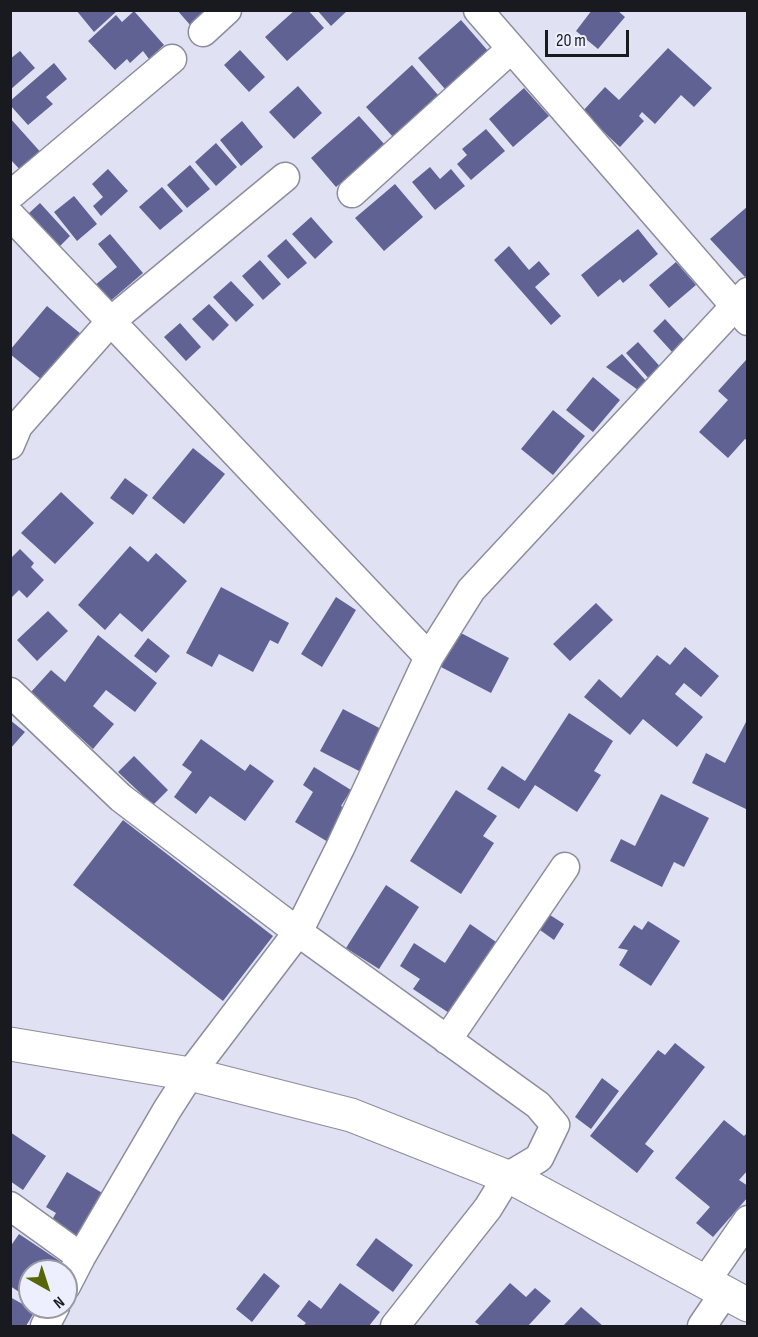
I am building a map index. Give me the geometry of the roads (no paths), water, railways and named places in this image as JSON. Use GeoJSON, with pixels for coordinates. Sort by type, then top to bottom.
{"type":"FeatureCollection","features":[{"type":"Feature","properties":{"kind":"street"},"geometry":{"type":"LineString","coordinates":[[203,32],[227,10]]}},
{"type":"Feature","properties":{"kind":"street"},"geometry":{"type":"LineString","coordinates":[[78,1263],[166,1110],[190,1074],[298,932],[340,849],[429,657],[471,590],[743,306],[478,10]]}},
{"type":"Feature","properties":{"kind":"street"},"geometry":{"type":"LineString","coordinates":[[352,193],[511,49]]}},
{"type":"Feature","properties":{"kind":"street"},"geometry":{"type":"LineString","coordinates":[[10,191],[13,194],[172,58]]}},
{"type":"Feature","properties":{"kind":"street"},"geometry":{"type":"LineString","coordinates":[[10,445],[18,426],[111,321],[285,177]]}},
{"type":"Feature","properties":{"kind":"street"},"geometry":{"type":"LineString","coordinates":[[10,215],[429,657]]}},
{"type":"Feature","properties":{"kind":"street"},"geometry":{"type":"LineString","coordinates":[[10,692],[121,798],[298,932],[538,1105],[555,1125],[539,1158],[507,1177],[489,1208],[395,1326]]}},
{"type":"Feature","properties":{"kind":"street"},"geometry":{"type":"LineString","coordinates":[[447,1040],[565,867]]}},
{"type":"Feature","properties":{"kind":"street"},"geometry":{"type":"LineString","coordinates":[[10,1044],[190,1074],[351,1115],[518,1181],[726,1293]]}},
{"type":"Feature","properties":{"kind":"street"},"geometry":{"type":"LineString","coordinates":[[10,1206],[81,1257]]}},
{"type":"Feature","properties":{"kind":"street"},"geometry":{"type":"LineString","coordinates":[[702,1326],[726,1293],[747,1220]]}}]}
